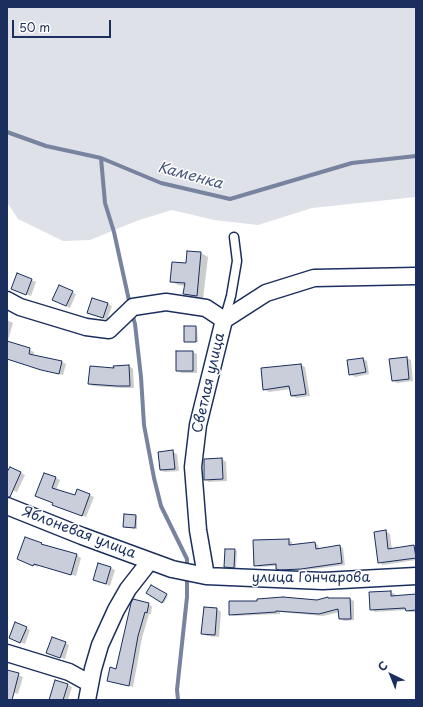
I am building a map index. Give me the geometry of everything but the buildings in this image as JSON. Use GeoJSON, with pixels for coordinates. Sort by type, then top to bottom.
{"type":"FeatureCollection","features":[{"type":"Feature","properties":{"kind":"street","name":"Светлая улица"},"geometry":{"type":"LineString","coordinates":[[199,574],[198,530],[193,467],[198,425],[224,320],[266,293],[314,278],[416,276]]}},
{"type":"Feature","properties":{"kind":"street"},"geometry":{"type":"LineString","coordinates":[[7,300],[20,307],[86,327],[109,330],[133,307],[166,302],[206,308],[224,320]]}},
{"type":"Feature","properties":{"kind":"street","name":"Яблоневая улица"},"geometry":{"type":"LineString","coordinates":[[7,506],[82,536],[172,569]]}},
{"type":"Feature","properties":{"kind":"street"},"geometry":{"type":"LineString","coordinates":[[87,700],[89,683],[100,645],[116,610],[128,589],[150,560]]}},
{"type":"Feature","properties":{"kind":"street","name":"улица Гончарова"},"geometry":{"type":"LineString","coordinates":[[172,569],[199,574],[323,581],[416,576]]}},
{"type":"Feature","properties":{"kind":"street"},"geometry":{"type":"LineString","coordinates":[[7,653],[69,672],[89,683]]}},
{"type":"Feature","properties":{"kind":"lane"},"geometry":{"type":"LineString","coordinates":[[224,320],[231,296],[237,262],[234,236]]}},
{"type":"Feature","properties":{"kind":"shaded area"},"geometry":{"type":"Polygon","coordinates":[[[7,7],[416,7],[416,197],[312,208],[258,225],[214,220],[172,210],[139,220],[90,240],[63,241],[18,219],[7,202],[7,7]]]}},
{"type":"Feature","properties":{"kind":"waterway","name":"Каменка"},"geometry":{"type":"LineString","coordinates":[[7,132],[46,146],[101,158],[161,183],[230,199],[352,163],[416,156]]}},
{"type":"Feature","properties":{"kind":"waterway"},"geometry":{"type":"LineString","coordinates":[[101,158],[105,203],[114,232],[130,305]]}},
{"type":"Feature","properties":{"kind":"waterway"},"geometry":{"type":"LineString","coordinates":[[132,313],[135,324],[141,377],[144,425],[154,478],[161,506],[187,559],[187,568]]}},
{"type":"Feature","properties":{"kind":"waterway"},"geometry":{"type":"LineString","coordinates":[[178,700],[177,690],[187,597],[187,575]]}}]}
